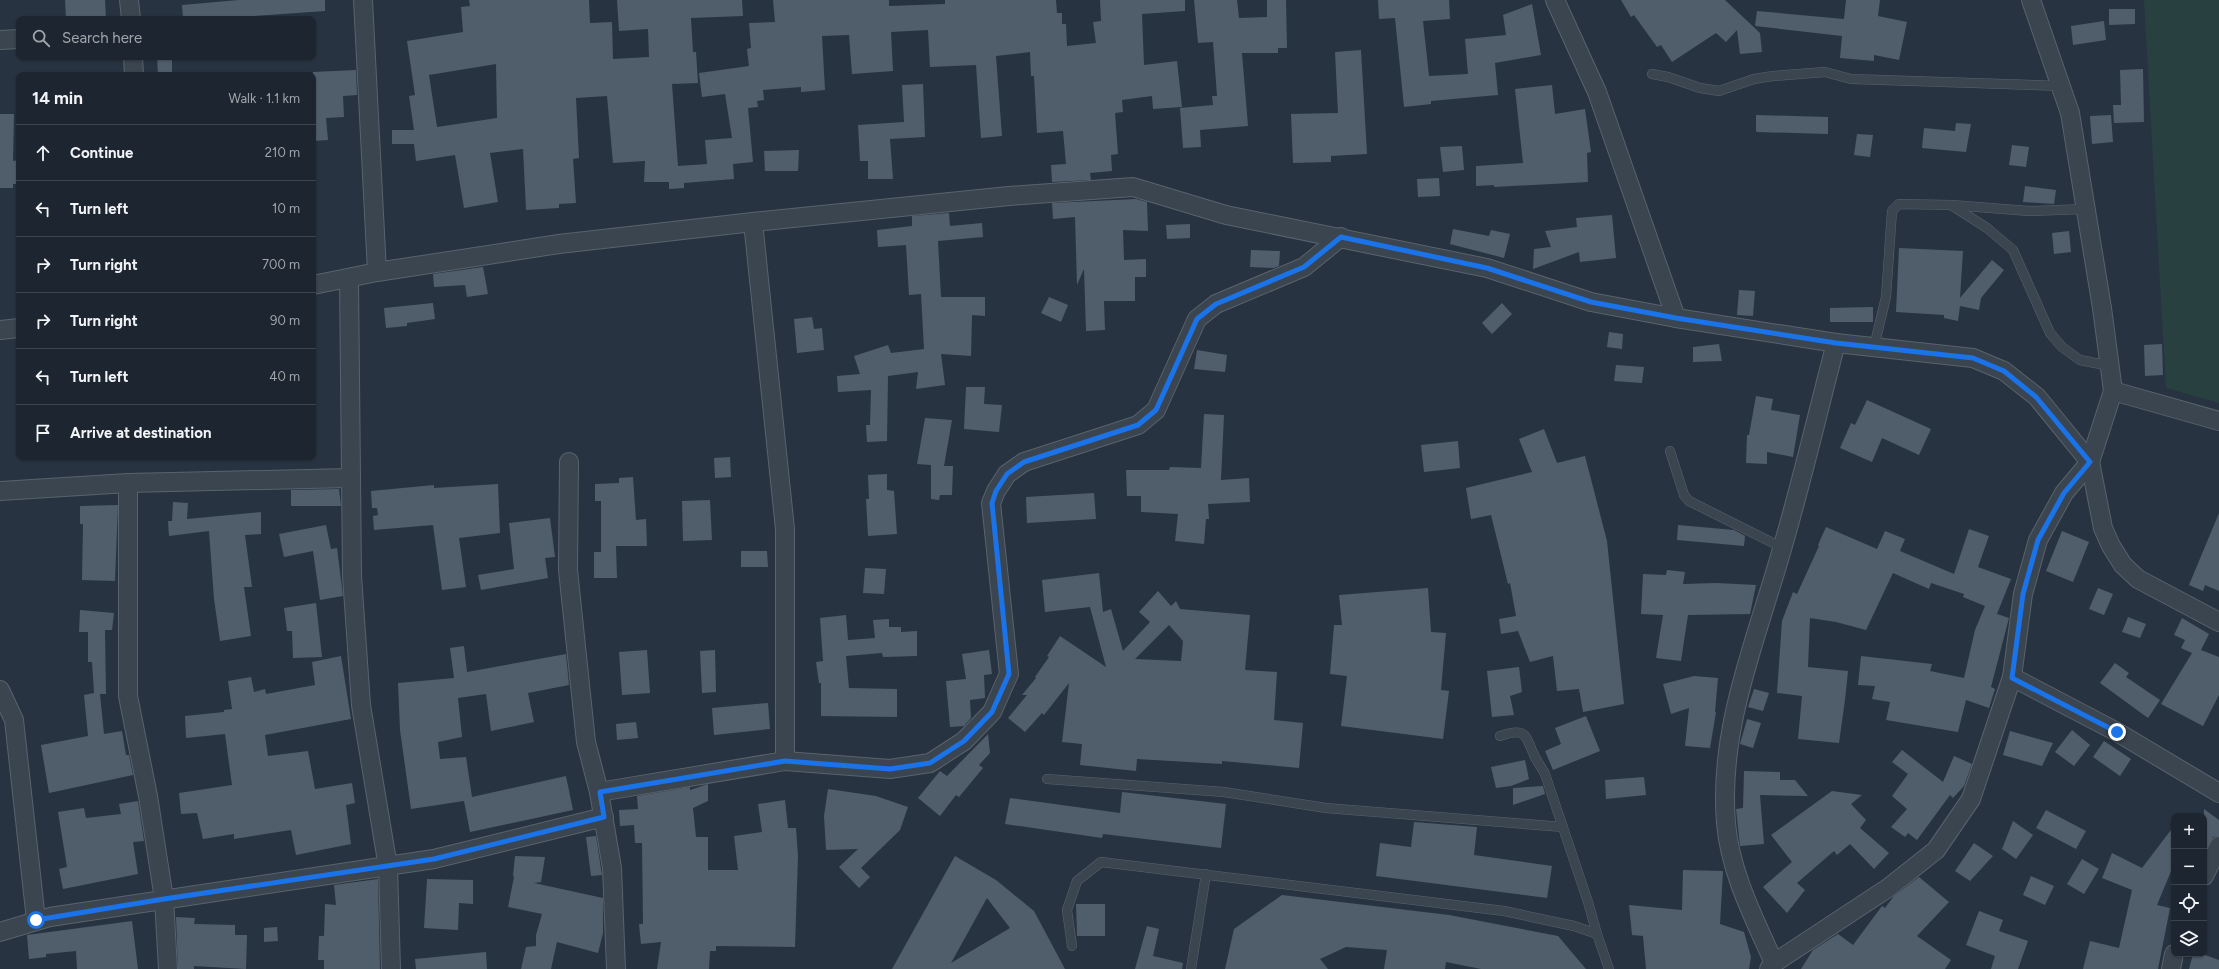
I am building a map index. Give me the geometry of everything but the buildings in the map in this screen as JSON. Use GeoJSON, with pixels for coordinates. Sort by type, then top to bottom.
{"type":"FeatureCollection","features":[{"type":"Feature","properties":{"kind":"street"},"geometry":{"type":"LineString","coordinates":[[129,0],[130,16]]}},
{"type":"Feature","properties":{"kind":"street"},"geometry":{"type":"LineString","coordinates":[[363,0],[377,272]]}},
{"type":"Feature","properties":{"kind":"street"},"geometry":{"type":"LineString","coordinates":[[1555,0],[1597,92],[1676,318]]}},
{"type":"Feature","properties":{"kind":"street"},"geometry":{"type":"LineString","coordinates":[[1836,343],[1783,548],[1735,708],[1725,763],[1726,824],[1739,883],[1772,966],[1888,888],[1936,850],[1971,800],[2012,678],[2023,594],[2038,540],[2064,493],[2090,462],[2113,390],[2070,113],[2062,86],[2031,0]]}},
{"type":"Feature","properties":{"kind":"street"},"geometry":{"type":"LineString","coordinates":[[0,40],[16,39]]}},
{"type":"Feature","properties":{"kind":"street"},"geometry":{"type":"LineString","coordinates":[[133,60],[134,72]]}},
{"type":"Feature","properties":{"kind":"street"},"geometry":{"type":"LineString","coordinates":[[316,284],[349,279],[377,272],[559,244],[753,222],[1001,197],[1133,187],[1226,215],[1341,237],[1487,268],[1591,302],[1676,318],[1836,343],[1973,358],[2004,371],[2036,397],[2090,462],[2103,528],[2111,546],[2123,565],[2138,579],[2219,622]]}},
{"type":"Feature","properties":{"kind":"street"},"geometry":{"type":"LineString","coordinates":[[753,222],[784,529],[785,761]]}},
{"type":"Feature","properties":{"kind":"street"},"geometry":{"type":"LineString","coordinates":[[600,792],[785,761],[890,769],[930,763],[964,741],[992,712],[1009,674],[992,503],[996,491],[1007,474],[1024,462],[1138,425],[1156,410],[1197,319],[1216,304],[1304,267],[1341,237]]}},
{"type":"Feature","properties":{"kind":"street"},"geometry":{"type":"LineString","coordinates":[[349,279],[352,576],[362,705],[388,867],[391,969]]}},
{"type":"Feature","properties":{"kind":"street"},"geometry":{"type":"LineString","coordinates":[[0,330],[16,328]]}},
{"type":"Feature","properties":{"kind":"street"},"geometry":{"type":"LineString","coordinates":[[2113,390],[2219,421]]}},
{"type":"Feature","properties":{"kind":"street"},"geometry":{"type":"LineString","coordinates":[[569,462],[568,578],[586,742],[600,792],[612,868],[616,969]]}},
{"type":"Feature","properties":{"kind":"street"},"geometry":{"type":"LineString","coordinates":[[0,491],[128,483],[350,478]]}},
{"type":"Feature","properties":{"kind":"street"},"geometry":{"type":"LineString","coordinates":[[128,483],[128,696],[148,796],[164,899],[168,969]]}},
{"type":"Feature","properties":{"kind":"street"},"geometry":{"type":"LineString","coordinates":[[2012,678],[2117,732],[2219,793]]}},
{"type":"Feature","properties":{"kind":"street"},"geometry":{"type":"LineString","coordinates":[[0,690],[14,720],[36,920]]}},
{"type":"Feature","properties":{"kind":"street"},"geometry":{"type":"LineString","coordinates":[[0,932],[36,920],[164,899],[434,859],[604,817]]}},
{"type":"Feature","properties":{"kind":"street"},"geometry":{"type":"LineString","coordinates":[[2207,870],[2219,846]]}},
{"type":"Feature","properties":{"kind":"street"},"geometry":{"type":"LineString","coordinates":[[2171,969],[2173,957]]}},
{"type":"Feature","properties":{"kind":"lane"},"geometry":{"type":"LineString","coordinates":[[1652,74],[1668,77],[1700,88],[1719,91],[1754,79],[1825,72],[1851,79],[2062,86]]}},
{"type":"Feature","properties":{"kind":"lane"},"geometry":{"type":"LineString","coordinates":[[1874,347],[1886,297],[1892,211],[1899,204],[1951,205],[2029,211],[2085,209]]}},
{"type":"Feature","properties":{"kind":"lane"},"geometry":{"type":"LineString","coordinates":[[1951,205],[1987,228],[2013,250],[2050,333],[2062,347],[2080,360],[2110,366]]}},
{"type":"Feature","properties":{"kind":"lane"},"geometry":{"type":"LineString","coordinates":[[1670,451],[1684,495],[1690,501],[1783,548]]}},
{"type":"Feature","properties":{"kind":"lane"},"geometry":{"type":"LineString","coordinates":[[1500,736],[1513,731],[1522,734],[1529,740],[1535,757],[1545,774],[1588,902],[1608,969]]}},
{"type":"Feature","properties":{"kind":"lane"},"geometry":{"type":"LineString","coordinates":[[1046,779],[1224,792],[1326,808],[1563,827]]}},
{"type":"Feature","properties":{"kind":"lane"},"geometry":{"type":"LineString","coordinates":[[1072,946],[1067,910],[1077,881],[1101,862],[1504,911],[1574,926],[1597,934]]}},
{"type":"Feature","properties":{"kind":"lane"},"geometry":{"type":"LineString","coordinates":[[1191,969],[1206,874]]}},
{"type":"Feature","properties":{"kind":"green space"},"geometry":{"type":"Polygon","coordinates":[[[2144,0],[2219,0],[2219,403],[2166,388],[2144,0]]]}},
{"type":"Feature","properties":{"kind":"route"},"geometry":{"type":"LineString","coordinates":[[36,920],[164,899],[434,859],[604,817],[600,792],[785,761],[890,769],[930,763],[964,741],[992,712],[1009,674],[992,503],[996,491],[1007,474],[1024,462],[1138,425],[1156,410],[1197,319],[1216,304],[1304,267],[1341,237],[1487,268],[1591,302],[1676,318],[1836,343],[1973,358],[2004,371],[2036,397],[2090,462],[2064,493],[2038,540],[2023,594],[2012,678],[2117,732]]}}]}
